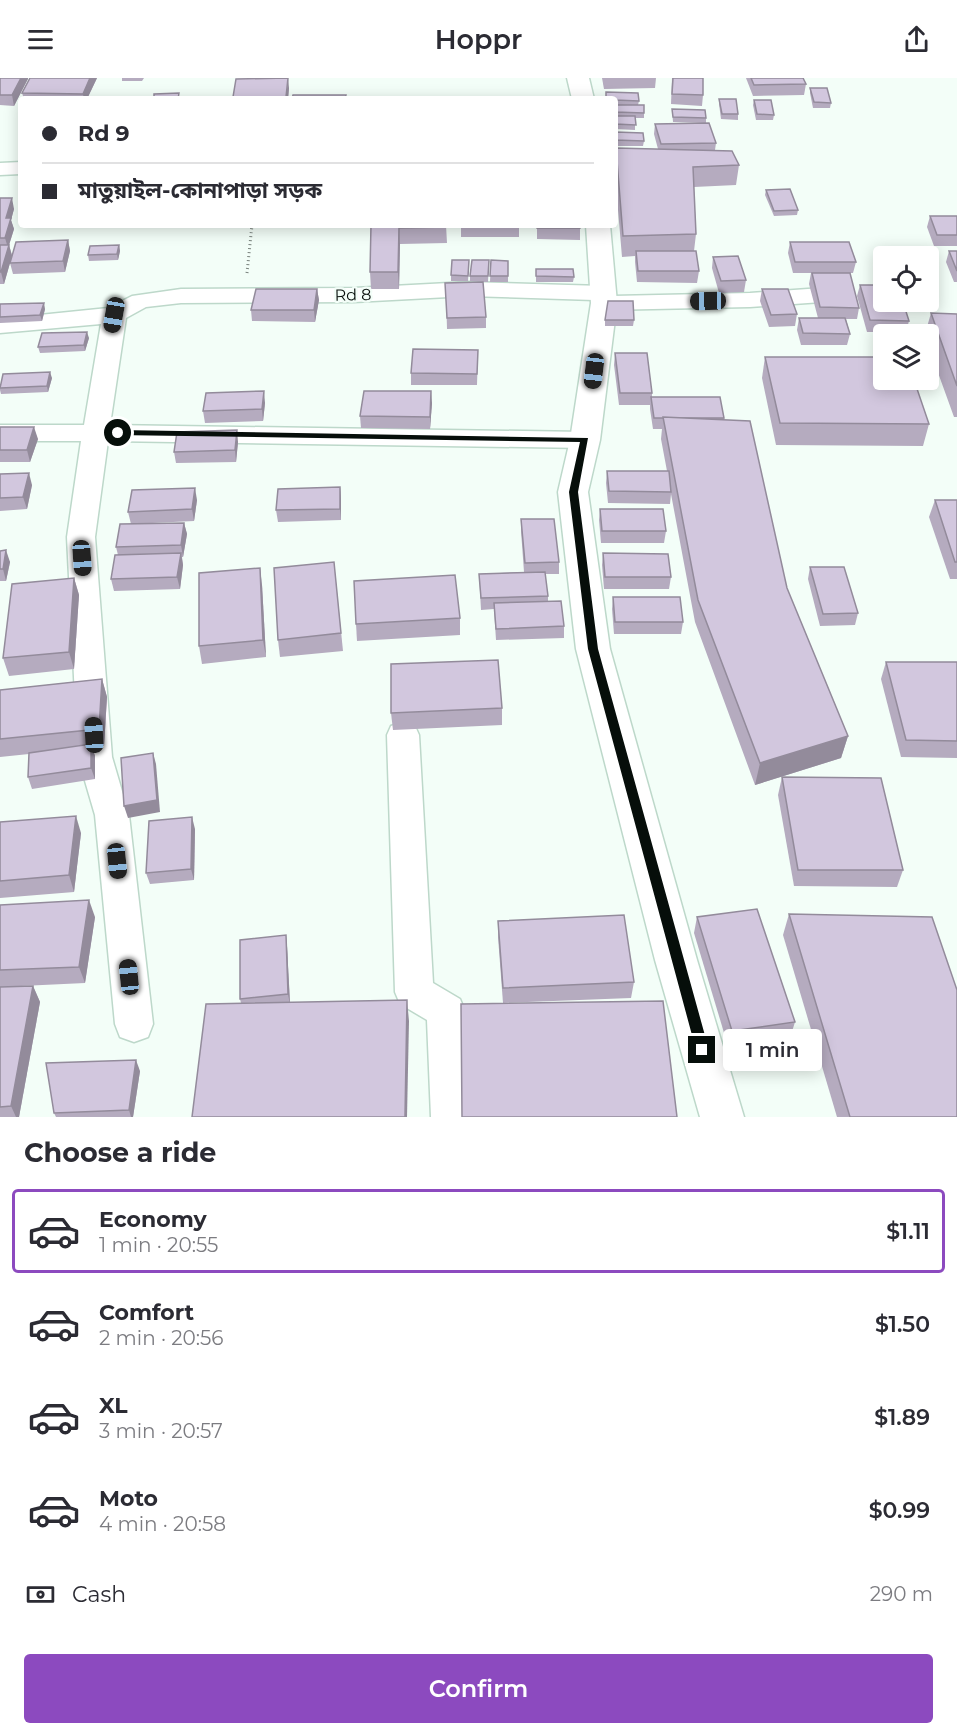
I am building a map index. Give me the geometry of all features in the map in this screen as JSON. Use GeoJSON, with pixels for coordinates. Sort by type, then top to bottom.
{"type":"FeatureCollection","features":[{"type":"Feature","properties":{"kind":"main road"},"geometry":{"type":"LineString","coordinates":[[578,78],[582,96]]}},
{"type":"Feature","properties":{"kind":"main road"},"geometry":{"type":"LineString","coordinates":[[598,228],[603,298],[585,440],[573,492],[593,649],[676,960],[722,1117]]}},
{"type":"Feature","properties":{"kind":"street"},"geometry":{"type":"LineString","coordinates":[[0,169],[18,168]]}},
{"type":"Feature","properties":{"kind":"street","name":"Rd 8"},"geometry":{"type":"LineString","coordinates":[[0,326],[114,315],[130,305],[158,298],[354,295],[468,289],[603,298],[750,300],[836,294]]}},
{"type":"Feature","properties":{"kind":"street"},"geometry":{"type":"LineString","coordinates":[[114,315],[81,537],[95,758],[112,815],[134,1024]]}},
{"type":"Feature","properties":{"kind":"street"},"geometry":{"type":"LineString","coordinates":[[0,433],[585,440]]}},
{"type":"Feature","properties":{"kind":"street"},"geometry":{"type":"LineString","coordinates":[[403,735],[414,992],[446,1011],[451,1117]]}},
{"type":"Feature","properties":{"kind":"path"},"geometry":{"type":"LineString","coordinates":[[244,295],[252,228]]}},
{"type":"Feature","properties":{"kind":"building"},"geometry":{"type":"Polygon","coordinates":[[[0,78],[21,78],[12,95],[0,95],[0,78]]]}},
{"type":"Feature","properties":{"kind":"building"},"geometry":{"type":"Polygon","coordinates":[[[30,78],[90,78],[83,94],[22,93],[30,78]]]}},
{"type":"Feature","properties":{"kind":"building"},"geometry":{"type":"Polygon","coordinates":[[[288,78],[286,96],[233,96],[236,79],[288,78]]]}},
{"type":"Feature","properties":{"kind":"building"},"geometry":{"type":"Polygon","coordinates":[[[673,78],[703,78],[703,95],[672,94],[673,78]]]}},
{"type":"Feature","properties":{"kind":"building"},"geometry":{"type":"Polygon","coordinates":[[[751,78],[803,78],[806,84],[754,85],[751,78]]]}},
{"type":"Feature","properties":{"kind":"building"},"geometry":{"type":"Polygon","coordinates":[[[810,88],[827,88],[831,103],[814,102],[810,88]]]}},
{"type":"Feature","properties":{"kind":"building"},"geometry":{"type":"Polygon","coordinates":[[[606,92],[638,93],[639,101],[618,100],[618,96],[606,96],[606,92]]]}},
{"type":"Feature","properties":{"kind":"building"},"geometry":{"type":"Polygon","coordinates":[[[179,93],[178,96],[154,96],[154,94],[179,93]]]}},
{"type":"Feature","properties":{"kind":"building"},"geometry":{"type":"Polygon","coordinates":[[[293,95],[346,95],[346,96],[293,95]]]}},
{"type":"Feature","properties":{"kind":"building"},"geometry":{"type":"Polygon","coordinates":[[[719,99],[736,99],[738,114],[722,114],[719,99]]]}},
{"type":"Feature","properties":{"kind":"building"},"geometry":{"type":"Polygon","coordinates":[[[754,100],[771,100],[774,115],[757,114],[754,100]]]}},
{"type":"Feature","properties":{"kind":"building"},"geometry":{"type":"Polygon","coordinates":[[[618,105],[644,105],[644,113],[618,112],[618,105]]]}},
{"type":"Feature","properties":{"kind":"building"},"geometry":{"type":"Polygon","coordinates":[[[672,109],[705,110],[706,118],[673,117],[672,109]]]}},
{"type":"Feature","properties":{"kind":"building"},"geometry":{"type":"Polygon","coordinates":[[[618,116],[635,116],[636,125],[618,124],[618,116]]]}},
{"type":"Feature","properties":{"kind":"building"},"geometry":{"type":"Polygon","coordinates":[[[709,123],[716,143],[661,144],[655,124],[709,123]]]}},
{"type":"Feature","properties":{"kind":"building"},"geometry":{"type":"Polygon","coordinates":[[[618,132],[643,133],[644,141],[618,140],[618,132]]]}},
{"type":"Feature","properties":{"kind":"building"},"geometry":{"type":"Polygon","coordinates":[[[618,148],[732,151],[739,165],[693,167],[696,234],[623,236],[618,148]]]}},
{"type":"Feature","properties":{"kind":"building"},"geometry":{"type":"Polygon","coordinates":[[[790,189],[798,210],[774,211],[766,190],[790,189]]]}},
{"type":"Feature","properties":{"kind":"building"},"geometry":{"type":"Polygon","coordinates":[[[0,198],[12,198],[6,218],[11,218],[5,238],[0,238],[0,198]]]}},
{"type":"Feature","properties":{"kind":"building"},"geometry":{"type":"Polygon","coordinates":[[[930,216],[957,216],[957,235],[937,235],[930,216]]]}},
{"type":"Feature","properties":{"kind":"building"},"geometry":{"type":"Polygon","coordinates":[[[371,228],[399,228],[398,272],[370,272],[371,228]]]}},
{"type":"Feature","properties":{"kind":"building"},"geometry":{"type":"Polygon","coordinates":[[[68,240],[63,261],[10,263],[16,242],[68,240]]]}},
{"type":"Feature","properties":{"kind":"building"},"geometry":{"type":"Polygon","coordinates":[[[790,242],[849,242],[856,262],[795,262],[790,242]]]}},
{"type":"Feature","properties":{"kind":"building"},"geometry":{"type":"Polygon","coordinates":[[[0,245],[9,245],[1,272],[0,272],[0,245]]]}},
{"type":"Feature","properties":{"kind":"building"},"geometry":{"type":"Polygon","coordinates":[[[119,245],[117,254],[88,255],[90,246],[119,245]]]}},
{"type":"Feature","properties":{"kind":"building"},"geometry":{"type":"Polygon","coordinates":[[[636,251],[696,251],[699,271],[638,271],[636,251]]]}},
{"type":"Feature","properties":{"kind":"building"},"geometry":{"type":"Polygon","coordinates":[[[949,251],[957,251],[957,271],[949,251]]]}},
{"type":"Feature","properties":{"kind":"building"},"geometry":{"type":"Polygon","coordinates":[[[738,256],[746,280],[721,281],[713,257],[738,256]]]}},
{"type":"Feature","properties":{"kind":"building"},"geometry":{"type":"Polygon","coordinates":[[[452,260],[469,260],[468,276],[451,275],[452,260]]]}},
{"type":"Feature","properties":{"kind":"building"},"geometry":{"type":"Polygon","coordinates":[[[472,260],[489,260],[488,276],[470,276],[472,260]]]}},
{"type":"Feature","properties":{"kind":"building"},"geometry":{"type":"Polygon","coordinates":[[[491,260],[508,261],[508,276],[490,276],[491,260]]]}},
{"type":"Feature","properties":{"kind":"building"},"geometry":{"type":"Polygon","coordinates":[[[536,269],[573,269],[574,277],[536,276],[536,269]]]}},
{"type":"Feature","properties":{"kind":"building"},"geometry":{"type":"Polygon","coordinates":[[[812,273],[850,273],[859,308],[820,307],[812,273]]]}},
{"type":"Feature","properties":{"kind":"building"},"geometry":{"type":"Polygon","coordinates":[[[483,282],[486,317],[447,318],[445,283],[483,282]]]}},
{"type":"Feature","properties":{"kind":"building"},"geometry":{"type":"Polygon","coordinates":[[[860,285],[873,285],[873,312],[906,312],[909,321],[870,320],[860,285]]]}},
{"type":"Feature","properties":{"kind":"building"},"geometry":{"type":"Polygon","coordinates":[[[256,289],[317,289],[314,310],[251,310],[256,289]]]}},
{"type":"Feature","properties":{"kind":"building"},"geometry":{"type":"Polygon","coordinates":[[[762,289],[788,289],[797,314],[771,315],[762,289]]]}},
{"type":"Feature","properties":{"kind":"building"},"geometry":{"type":"Polygon","coordinates":[[[608,301],[633,301],[634,320],[605,320],[608,301]]]}},
{"type":"Feature","properties":{"kind":"building"},"geometry":{"type":"Polygon","coordinates":[[[44,303],[40,315],[0,317],[0,304],[44,303]]]}},
{"type":"Feature","properties":{"kind":"building"},"geometry":{"type":"Polygon","coordinates":[[[931,313],[957,314],[957,386],[939,335],[939,324],[935,324],[931,313]]]}},
{"type":"Feature","properties":{"kind":"building"},"geometry":{"type":"Polygon","coordinates":[[[799,318],[845,318],[850,334],[803,333],[799,318]]]}},
{"type":"Feature","properties":{"kind":"building"},"geometry":{"type":"Polygon","coordinates":[[[87,332],[84,345],[38,347],[42,333],[87,332]]]}},
{"type":"Feature","properties":{"kind":"building"},"geometry":{"type":"Polygon","coordinates":[[[413,349],[478,350],[477,374],[411,373],[413,349]]]}},
{"type":"Feature","properties":{"kind":"building"},"geometry":{"type":"Polygon","coordinates":[[[615,353],[647,353],[652,393],[620,393],[615,353]]]}},
{"type":"Feature","properties":{"kind":"building"},"geometry":{"type":"Polygon","coordinates":[[[765,357],[873,357],[873,390],[917,390],[929,424],[780,423],[765,357]]]}},
{"type":"Feature","properties":{"kind":"building"},"geometry":{"type":"Polygon","coordinates":[[[50,372],[47,386],[0,388],[3,374],[50,372]]]}},
{"type":"Feature","properties":{"kind":"building"},"geometry":{"type":"Polygon","coordinates":[[[264,391],[262,409],[203,411],[206,393],[264,391]]]}},
{"type":"Feature","properties":{"kind":"building"},"geometry":{"type":"Polygon","coordinates":[[[364,391],[431,391],[430,417],[360,416],[364,391]]]}},
{"type":"Feature","properties":{"kind":"building"},"geometry":{"type":"Polygon","coordinates":[[[651,397],[720,397],[724,418],[654,418],[651,397]]]}},
{"type":"Feature","properties":{"kind":"building"},"geometry":{"type":"Polygon","coordinates":[[[663,417],[750,421],[787,588],[848,736],[760,763],[698,600],[663,417]]]}},
{"type":"Feature","properties":{"kind":"building"},"geometry":{"type":"Polygon","coordinates":[[[0,427],[34,427],[27,450],[0,450],[0,427]]]}},
{"type":"Feature","properties":{"kind":"building"},"geometry":{"type":"Polygon","coordinates":[[[237,430],[235,450],[174,452],[177,432],[237,430]]]}},
{"type":"Feature","properties":{"kind":"building"},"geometry":{"type":"Polygon","coordinates":[[[607,471],[669,471],[671,492],[609,491],[607,471]]]}},
{"type":"Feature","properties":{"kind":"building"},"geometry":{"type":"Polygon","coordinates":[[[29,473],[23,497],[0,498],[0,474],[29,473]]]}},
{"type":"Feature","properties":{"kind":"building"},"geometry":{"type":"Polygon","coordinates":[[[340,487],[340,509],[276,510],[278,489],[340,487]]]}},
{"type":"Feature","properties":{"kind":"building"},"geometry":{"type":"Polygon","coordinates":[[[195,488],[192,509],[128,512],[132,490],[195,488]]]}},
{"type":"Feature","properties":{"kind":"building"},"geometry":{"type":"Polygon","coordinates":[[[935,500],[957,500],[957,562],[955,562],[935,500]]]}},
{"type":"Feature","properties":{"kind":"building"},"geometry":{"type":"Polygon","coordinates":[[[600,509],[663,509],[666,531],[602,531],[600,509]]]}},
{"type":"Feature","properties":{"kind":"building"},"geometry":{"type":"Polygon","coordinates":[[[521,519],[554,519],[559,562],[525,563],[521,519]]]}},
{"type":"Feature","properties":{"kind":"building"},"geometry":{"type":"Polygon","coordinates":[[[184,523],[181,545],[116,547],[120,524],[184,523]]]}},
{"type":"Feature","properties":{"kind":"building"},"geometry":{"type":"Polygon","coordinates":[[[6,550],[3,569],[0,569],[0,551],[6,550]]]}},
{"type":"Feature","properties":{"kind":"building"},"geometry":{"type":"Polygon","coordinates":[[[181,553],[177,577],[111,579],[115,555],[181,553]]]}},
{"type":"Feature","properties":{"kind":"building"},"geometry":{"type":"Polygon","coordinates":[[[603,553],[668,554],[671,577],[605,577],[603,553]]]}},
{"type":"Feature","properties":{"kind":"building"},"geometry":{"type":"Polygon","coordinates":[[[334,562],[341,633],[278,640],[274,568],[334,562]]]}},
{"type":"Feature","properties":{"kind":"building"},"geometry":{"type":"Polygon","coordinates":[[[810,567],[844,567],[858,613],[823,614],[810,567]]]}},
{"type":"Feature","properties":{"kind":"building"},"geometry":{"type":"Polygon","coordinates":[[[260,568],[263,640],[199,646],[199,573],[260,568]]]}},
{"type":"Feature","properties":{"kind":"building"},"geometry":{"type":"Polygon","coordinates":[[[545,572],[548,596],[481,598],[479,574],[545,572]]]}},
{"type":"Feature","properties":{"kind":"building"},"geometry":{"type":"Polygon","coordinates":[[[455,575],[460,618],[356,624],[354,581],[455,575]]]}},
{"type":"Feature","properties":{"kind":"building"},"geometry":{"type":"Polygon","coordinates":[[[74,578],[69,652],[3,658],[12,584],[74,578]]]}},
{"type":"Feature","properties":{"kind":"building"},"geometry":{"type":"Polygon","coordinates":[[[613,597],[680,597],[683,622],[615,622],[613,597]]]}},
{"type":"Feature","properties":{"kind":"building"},"geometry":{"type":"Polygon","coordinates":[[[561,601],[564,626],[496,629],[494,603],[561,601]]]}},
{"type":"Feature","properties":{"kind":"building"},"geometry":{"type":"Polygon","coordinates":[[[498,660],[502,708],[391,713],[391,664],[498,660]]]}},
{"type":"Feature","properties":{"kind":"building"},"geometry":{"type":"Polygon","coordinates":[[[886,662],[957,662],[957,741],[906,740],[886,662]]]}},
{"type":"Feature","properties":{"kind":"building"},"geometry":{"type":"Polygon","coordinates":[[[102,679],[99,729],[0,739],[0,690],[102,679]]]}},
{"type":"Feature","properties":{"kind":"building"},"geometry":{"type":"Polygon","coordinates":[[[91,744],[91,768],[28,777],[29,753],[91,744]]]}},
{"type":"Feature","properties":{"kind":"building"},"geometry":{"type":"Polygon","coordinates":[[[153,753],[157,800],[124,806],[121,758],[153,753]]]}},
{"type":"Feature","properties":{"kind":"building"},"geometry":{"type":"Polygon","coordinates":[[[782,777],[881,778],[903,870],[798,870],[782,777]]]}},
{"type":"Feature","properties":{"kind":"building"},"geometry":{"type":"Polygon","coordinates":[[[76,816],[69,875],[0,881],[0,822],[76,816]]]}},
{"type":"Feature","properties":{"kind":"building"},"geometry":{"type":"Polygon","coordinates":[[[192,817],[191,869],[146,873],[149,821],[192,817]]]}},
{"type":"Feature","properties":{"kind":"building"},"geometry":{"type":"Polygon","coordinates":[[[89,900],[79,967],[0,970],[0,905],[89,900]]]}},
{"type":"Feature","properties":{"kind":"building"},"geometry":{"type":"Polygon","coordinates":[[[757,909],[795,1022],[732,1031],[697,917],[757,909]]]}},
{"type":"Feature","properties":{"kind":"building"},"geometry":{"type":"Polygon","coordinates":[[[789,914],[932,917],[957,990],[957,1117],[850,1117],[789,914]]]}},
{"type":"Feature","properties":{"kind":"building"},"geometry":{"type":"Polygon","coordinates":[[[624,915],[634,982],[503,988],[498,921],[624,915]]]}},
{"type":"Feature","properties":{"kind":"building"},"geometry":{"type":"Polygon","coordinates":[[[286,935],[288,994],[240,999],[240,940],[286,935]]]}},
{"type":"Feature","properties":{"kind":"building"},"geometry":{"type":"Polygon","coordinates":[[[33,986],[11,1106],[0,1107],[0,987],[33,986]]]}},
{"type":"Feature","properties":{"kind":"building"},"geometry":{"type":"Polygon","coordinates":[[[407,1000],[405,1117],[192,1117],[206,1004],[407,1000]]]}},
{"type":"Feature","properties":{"kind":"building"},"geometry":{"type":"Polygon","coordinates":[[[663,1001],[677,1117],[462,1117],[461,1004],[663,1001]]]}},
{"type":"Feature","properties":{"kind":"building"},"geometry":{"type":"Polygon","coordinates":[[[136,1060],[129,1110],[54,1113],[46,1063],[136,1060]]]}},
{"type":"Feature","properties":{"kind":"route"},"geometry":{"type":"LineString","coordinates":[[118,433],[585,440],[573,492],[593,649],[702,1050]]}}]}
